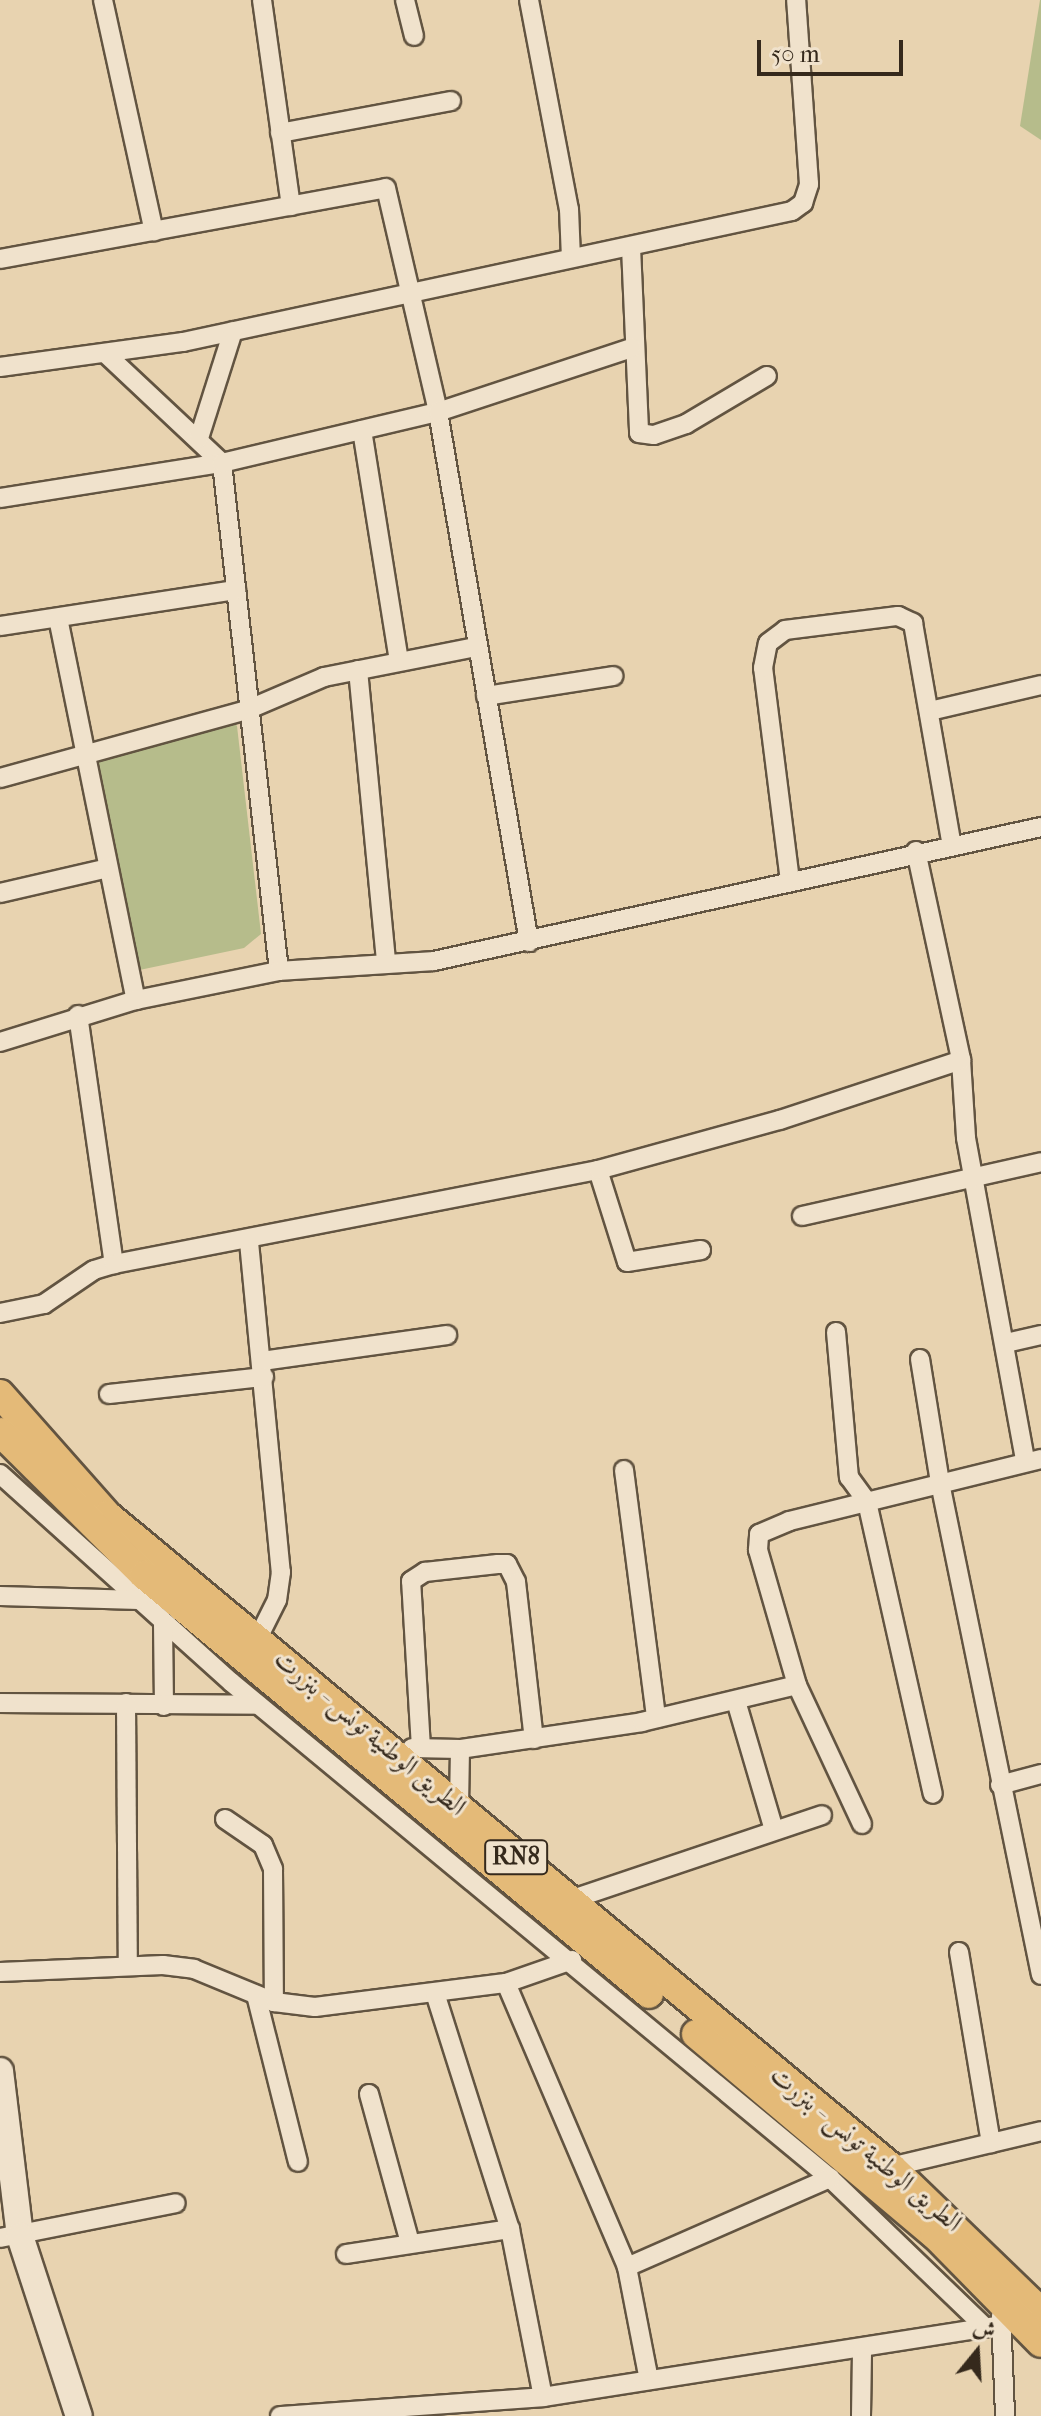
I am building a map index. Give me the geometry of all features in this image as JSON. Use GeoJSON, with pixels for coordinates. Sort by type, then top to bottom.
{"type":"FeatureCollection","features":[{"type":"Feature","properties":{"kind":"main road","name":"الطريق الوطنية تونس - بنزرت"},"geometry":{"type":"LineString","coordinates":[[2,1421],[107,1515],[258,1638],[380,1748],[459,1807],[500,1856],[596,1951],[877,2170],[995,2316],[1041,2343]]}},
{"type":"Feature","properties":{"kind":"main road","name":"الطريق الوطنية تونس - بنزرت"},"geometry":{"type":"LineString","coordinates":[[2,1421],[144,1575],[500,1856],[567,1901],[1041,2312]]}},
{"type":"Feature","properties":{"kind":"street"},"geometry":{"type":"LineString","coordinates":[[103,0],[154,231]]}},
{"type":"Feature","properties":{"kind":"street"},"geometry":{"type":"LineString","coordinates":[[262,0],[291,206]]}},
{"type":"Feature","properties":{"kind":"street"},"geometry":{"type":"LineString","coordinates":[[405,0],[414,36]]}},
{"type":"Feature","properties":{"kind":"street"},"geometry":{"type":"LineString","coordinates":[[529,0],[569,209],[571,258]]}},
{"type":"Feature","properties":{"kind":"street"},"geometry":{"type":"LineString","coordinates":[[0,367],[107,355],[233,331],[631,247],[803,203],[809,184],[796,0]]}},
{"type":"Feature","properties":{"kind":"street"},"geometry":{"type":"LineString","coordinates":[[280,133],[451,101]]}},
{"type":"Feature","properties":{"kind":"street"},"geometry":{"type":"LineString","coordinates":[[0,259],[386,188],[415,293],[438,412],[475,647],[529,942]]}},
{"type":"Feature","properties":{"kind":"street"},"geometry":{"type":"LineString","coordinates":[[631,247],[636,428],[645,435],[686,424],[767,376]]}},
{"type":"Feature","properties":{"kind":"street"},"geometry":{"type":"LineString","coordinates":[[199,438],[233,331]]}},
{"type":"Feature","properties":{"kind":"street"},"geometry":{"type":"LineString","coordinates":[[0,498],[222,463],[438,412],[632,348]]}},
{"type":"Feature","properties":{"kind":"street"},"geometry":{"type":"LineString","coordinates":[[107,355],[199,438],[222,463],[247,710],[279,971]]}},
{"type":"Feature","properties":{"kind":"street"},"geometry":{"type":"LineString","coordinates":[[362,430],[399,661]]}},
{"type":"Feature","properties":{"kind":"street"},"geometry":{"type":"LineString","coordinates":[[0,626],[236,590]]}},
{"type":"Feature","properties":{"kind":"street"},"geometry":{"type":"LineString","coordinates":[[58,618],[82,754],[136,1000]]}},
{"type":"Feature","properties":{"kind":"street"},"geometry":{"type":"LineString","coordinates":[[790,881],[763,668],[768,643],[785,630],[906,619],[918,632],[952,846]]}},
{"type":"Feature","properties":{"kind":"street"},"geometry":{"type":"LineString","coordinates":[[0,778],[247,710],[324,677],[475,647]]}},
{"type":"Feature","properties":{"kind":"street"},"geometry":{"type":"LineString","coordinates":[[358,670],[386,963]]}},
{"type":"Feature","properties":{"kind":"street"},"geometry":{"type":"LineString","coordinates":[[486,696],[613,676]]}},
{"type":"Feature","properties":{"kind":"street"},"geometry":{"type":"LineString","coordinates":[[930,711],[1041,685]]}},
{"type":"Feature","properties":{"kind":"street"},"geometry":{"type":"LineString","coordinates":[[0,1042],[78,1015],[136,1000],[279,971],[386,963],[529,942],[916,851],[1041,827]]}},
{"type":"Feature","properties":{"kind":"street"},"geometry":{"type":"LineString","coordinates":[[862,1824],[797,1685],[758,1550],[759,1534],[771,1525],[1033,1460],[1006,1343],[976,1174],[961,1060],[916,851]]}},
{"type":"Feature","properties":{"kind":"street"},"geometry":{"type":"LineString","coordinates":[[0,893],[108,868]]}},
{"type":"Feature","properties":{"kind":"street"},"geometry":{"type":"LineString","coordinates":[[78,1015],[114,1264]]}},
{"type":"Feature","properties":{"kind":"street"},"geometry":{"type":"LineString","coordinates":[[0,1313],[44,1304],[94,1270],[114,1264],[249,1242],[598,1170],[780,1120],[961,1060]]}},
{"type":"Feature","properties":{"kind":"street"},"geometry":{"type":"LineString","coordinates":[[802,1216],[976,1174],[1041,1162]]}},
{"type":"Feature","properties":{"kind":"street"},"geometry":{"type":"LineString","coordinates":[[598,1170],[627,1262],[701,1250]]}},
{"type":"Feature","properties":{"kind":"street"},"geometry":{"type":"LineString","coordinates":[[249,1242],[281,1587],[258,1638]]}},
{"type":"Feature","properties":{"kind":"street"},"geometry":{"type":"LineString","coordinates":[[836,1332],[846,1463],[854,1488],[867,1502],[933,1794]]}},
{"type":"Feature","properties":{"kind":"street"},"geometry":{"type":"LineString","coordinates":[[109,1394],[447,1335]]}},
{"type":"Feature","properties":{"kind":"street"},"geometry":{"type":"LineString","coordinates":[[1006,1343],[1041,1335]]}},
{"type":"Feature","properties":{"kind":"street"},"geometry":{"type":"LineString","coordinates":[[920,1359],[940,1483],[1041,1975]]}},
{"type":"Feature","properties":{"kind":"street"},"geometry":{"type":"LineString","coordinates":[[624,1470],[656,1718]]}},
{"type":"Feature","properties":{"kind":"street"},"geometry":{"type":"LineString","coordinates":[[0,1474],[163,1624],[258,1705],[995,2316],[1005,2416]]}},
{"type":"Feature","properties":{"kind":"street"},"geometry":{"type":"LineString","coordinates":[[421,1748],[411,1581],[425,1572],[498,1564],[507,1564],[516,1582],[534,1739]]}},
{"type":"Feature","properties":{"kind":"street"},"geometry":{"type":"LineString","coordinates":[[0,1596],[139,1600]]}},
{"type":"Feature","properties":{"kind":"street"},"geometry":{"type":"LineString","coordinates":[[163,1624],[164,1706]]}},
{"type":"Feature","properties":{"kind":"street"},"geometry":{"type":"LineString","coordinates":[[380,1748],[460,1749],[534,1739],[656,1718],[797,1685]]}},
{"type":"Feature","properties":{"kind":"street"},"geometry":{"type":"LineString","coordinates":[[736,1701],[774,1830]]}},
{"type":"Feature","properties":{"kind":"street"},"geometry":{"type":"LineString","coordinates":[[0,1703],[258,1705]]}},
{"type":"Feature","properties":{"kind":"street"},"geometry":{"type":"LineString","coordinates":[[126,1703],[128,1965]]}},
{"type":"Feature","properties":{"kind":"street"},"geometry":{"type":"LineString","coordinates":[[459,1807],[460,1749]]}},
{"type":"Feature","properties":{"kind":"street"},"geometry":{"type":"LineString","coordinates":[[1000,1785],[1041,1774]]}},
{"type":"Feature","properties":{"kind":"street"},"geometry":{"type":"LineString","coordinates":[[567,1901],[822,1815]]}},
{"type":"Feature","properties":{"kind":"street"},"geometry":{"type":"LineString","coordinates":[[225,1819],[263,1845],[273,1869],[274,2002]]}},
{"type":"Feature","properties":{"kind":"street"},"geometry":{"type":"LineString","coordinates":[[0,1972],[128,1965],[194,1969],[274,2002],[315,2007],[506,1983],[596,1951]]}},
{"type":"Feature","properties":{"kind":"street"},"geometry":{"type":"LineString","coordinates":[[959,1952],[991,2143]]}},
{"type":"Feature","properties":{"kind":"street"},"geometry":{"type":"LineString","coordinates":[[506,1983],[627,2267],[649,2380]]}},
{"type":"Feature","properties":{"kind":"street"},"geometry":{"type":"LineString","coordinates":[[435,1993],[510,2229],[543,2397]]}},
{"type":"Feature","properties":{"kind":"street"},"geometry":{"type":"LineString","coordinates":[[256,1995],[298,2162]]}},
{"type":"Feature","properties":{"kind":"street"},"geometry":{"type":"LineString","coordinates":[[0,2071],[10,2237],[79,2416]]}},
{"type":"Feature","properties":{"kind":"street"},"geometry":{"type":"LineString","coordinates":[[369,2094],[410,2243]]}},
{"type":"Feature","properties":{"kind":"street"},"geometry":{"type":"LineString","coordinates":[[877,2170],[1041,2131]]}},
{"type":"Feature","properties":{"kind":"street"},"geometry":{"type":"LineString","coordinates":[[627,2267],[830,2178]]}},
{"type":"Feature","properties":{"kind":"street"},"geometry":{"type":"LineString","coordinates":[[10,2237],[176,2203]]}},
{"type":"Feature","properties":{"kind":"street"},"geometry":{"type":"LineString","coordinates":[[346,2254],[510,2229]]}},
{"type":"Feature","properties":{"kind":"street"},"geometry":{"type":"LineString","coordinates":[[280,2416],[543,2397],[862,2349],[995,2316]]}},
{"type":"Feature","properties":{"kind":"street"},"geometry":{"type":"LineString","coordinates":[[861,2416],[862,2349]]}},
{"type":"Feature","properties":{"kind":"green space"},"geometry":{"type":"Polygon","coordinates":[[[1041,0],[1041,140],[1020,126],[1041,0]]]}},
{"type":"Feature","properties":{"kind":"green space"},"geometry":{"type":"Polygon","coordinates":[[[230,719],[237,726],[261,934],[244,948],[130,972],[91,757],[230,719]]]}}]}
